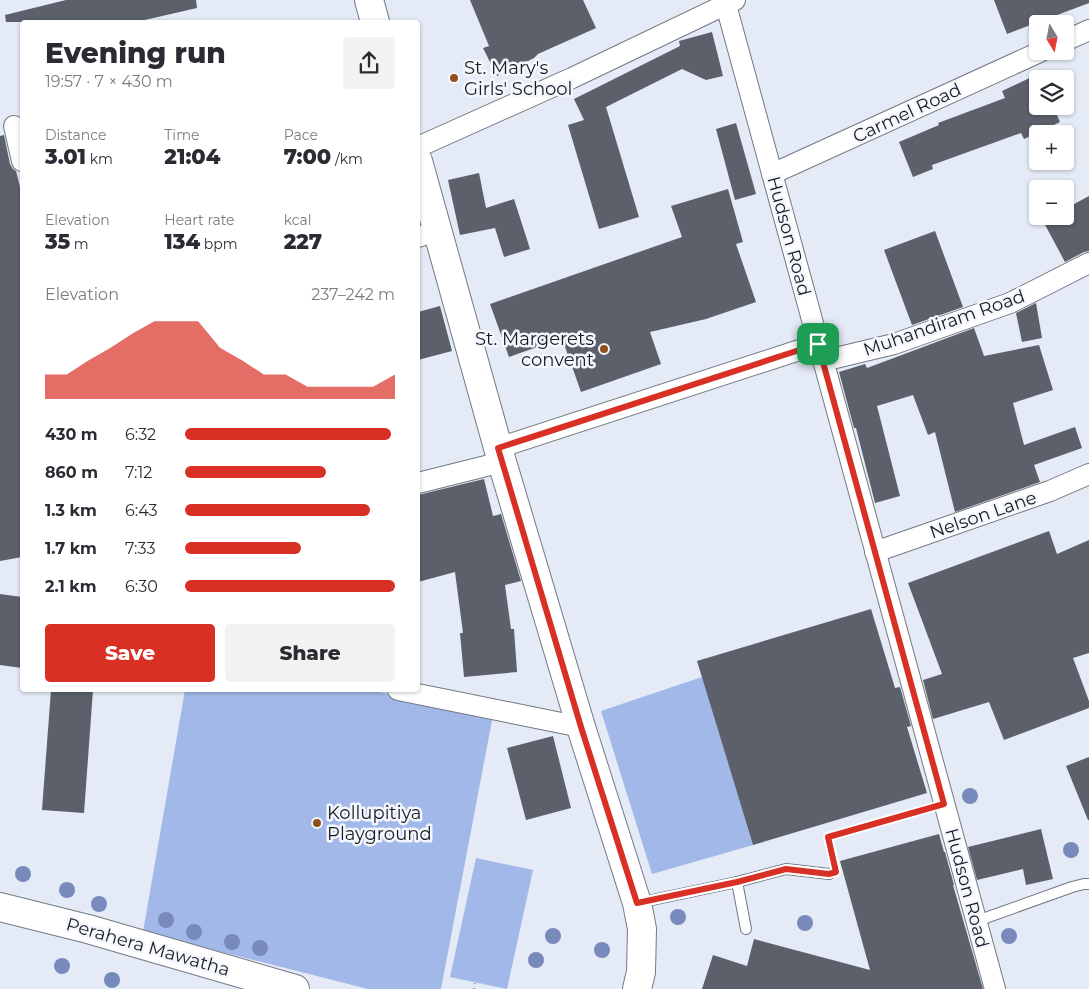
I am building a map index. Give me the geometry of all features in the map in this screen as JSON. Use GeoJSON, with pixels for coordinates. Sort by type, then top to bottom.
{"type":"FeatureCollection","features":[{"type":"Feature","properties":{"kind":"street"},"geometry":{"type":"LineString","coordinates":[[368,0],[374,20]]}},
{"type":"Feature","properties":{"kind":"street"},"geometry":{"type":"LineString","coordinates":[[420,146],[572,78],[731,2]]}},
{"type":"Feature","properties":{"kind":"street","name":"Hudson Road"},"geometry":{"type":"LineString","coordinates":[[731,2],[772,174],[995,989]]}},
{"type":"Feature","properties":{"kind":"street"},"geometry":{"type":"LineString","coordinates":[[1074,36],[1089,30]]}},
{"type":"Feature","properties":{"kind":"street","name":"Carmel Road"},"geometry":{"type":"LineString","coordinates":[[772,174],[1029,57]]}},
{"type":"Feature","properties":{"kind":"street"},"geometry":{"type":"LineString","coordinates":[[12,127],[20,154]]}},
{"type":"Feature","properties":{"kind":"street"},"geometry":{"type":"LineString","coordinates":[[420,176],[428,234],[500,455],[581,727],[637,903],[642,929],[641,972],[637,989]]}},
{"type":"Feature","properties":{"kind":"street","name":"Muhandiram Road"},"geometry":{"type":"LineString","coordinates":[[420,482],[821,352],[894,344],[1010,303],[1089,263]]}},
{"type":"Feature","properties":{"kind":"street","name":"Nelson Lane"},"geometry":{"type":"LineString","coordinates":[[876,552],[1050,491],[1089,474]]}},
{"type":"Feature","properties":{"kind":"street"},"geometry":{"type":"LineString","coordinates":[[408,692],[581,727]]}},
{"type":"Feature","properties":{"kind":"street","name":"Perahera Mawatha"},"geometry":{"type":"LineString","coordinates":[[0,907],[88,929],[295,989]]}},
{"type":"Feature","properties":{"kind":"lane"},"geometry":{"type":"LineString","coordinates":[[637,903],[737,882],[786,869],[829,874]]}},
{"type":"Feature","properties":{"kind":"lane"},"geometry":{"type":"LineString","coordinates":[[737,882],[746,929]]}},
{"type":"Feature","properties":{"kind":"lane"},"geometry":{"type":"LineString","coordinates":[[976,921],[1072,887],[1089,884]]}},
{"type":"Feature","properties":{"kind":"path"},"geometry":{"type":"LineString","coordinates":[[829,874],[836,872],[828,837],[944,804]]}},
{"type":"Feature","properties":{"kind":"path"},"geometry":{"type":"LineString","coordinates":[[474,989],[475,982]]}},
{"type":"Feature","properties":{"kind":"shaded area"},"geometry":{"type":"Polygon","coordinates":[[[702,677],[753,845],[652,874],[601,711],[702,677]]]}},
{"type":"Feature","properties":{"kind":"shaded area","name":"Kollupitiya Playground"},"geometry":{"type":"Polygon","coordinates":[[[185,692],[379,692],[493,715],[441,989],[368,989],[143,932],[185,692]]]}},
{"type":"Feature","properties":{"kind":"shaded area"},"geometry":{"type":"Polygon","coordinates":[[[476,858],[533,870],[507,989],[450,977],[476,858]]]}},
{"type":"Feature","properties":{"kind":"building"},"geometry":{"type":"Polygon","coordinates":[[[66,0],[196,0],[197,8],[145,20],[20,20],[20,22],[6,22],[5,15],[66,0]]]}},
{"type":"Feature","properties":{"kind":"building"},"geometry":{"type":"Polygon","coordinates":[[[470,0],[583,0],[596,28],[538,54],[534,58],[497,76],[483,48],[489,46],[470,0]]]}},
{"type":"Feature","properties":{"kind":"building"},"geometry":{"type":"Polygon","coordinates":[[[994,0],[1089,0],[1089,3],[1057,15],[1029,15],[1029,26],[1007,34],[994,0]]]}},
{"type":"Feature","properties":{"kind":"building"},"geometry":{"type":"Polygon","coordinates":[[[712,32],[723,76],[706,80],[682,69],[606,107],[639,217],[599,229],[568,125],[584,120],[574,99],[680,46],[679,41],[712,32]]]}},
{"type":"Feature","properties":{"kind":"building"},"geometry":{"type":"Polygon","coordinates":[[[1029,78],[1029,115],[1057,115],[1060,122],[1054,125],[1029,125],[1029,137],[1024,139],[1021,133],[932,165],[933,169],[913,177],[899,142],[939,125],[938,123],[1005,98],[1002,91],[1029,78]]]}},
{"type":"Feature","properties":{"kind":"building"},"geometry":{"type":"Polygon","coordinates":[[[736,123],[756,194],[735,200],[716,129],[736,123]]]}},
{"type":"Feature","properties":{"kind":"building"},"geometry":{"type":"Polygon","coordinates":[[[4,135],[10,164],[16,171],[20,187],[20,557],[0,561],[0,136],[4,135]]]}},
{"type":"Feature","properties":{"kind":"building"},"geometry":{"type":"Polygon","coordinates":[[[479,173],[486,208],[514,199],[530,249],[504,257],[495,228],[460,235],[448,180],[479,173]]]}},
{"type":"Feature","properties":{"kind":"building"},"geometry":{"type":"Polygon","coordinates":[[[728,189],[743,242],[736,244],[756,302],[706,319],[650,332],[661,364],[581,392],[562,338],[509,357],[490,304],[682,237],[671,206],[728,189]]]}},
{"type":"Feature","properties":{"kind":"building"},"geometry":{"type":"Polygon","coordinates":[[[1089,196],[1089,251],[1065,262],[1045,225],[1074,225],[1074,204],[1089,196]]]}},
{"type":"Feature","properties":{"kind":"building"},"geometry":{"type":"Polygon","coordinates":[[[935,231],[963,307],[912,325],[884,250],[935,231]]]}},
{"type":"Feature","properties":{"kind":"building"},"geometry":{"type":"Polygon","coordinates":[[[1036,303],[1042,338],[1022,342],[1016,313],[1036,303]]]}},
{"type":"Feature","properties":{"kind":"building"},"geometry":{"type":"Polygon","coordinates":[[[440,306],[452,351],[420,359],[420,311],[440,306]]]}},
{"type":"Feature","properties":{"kind":"building"},"geometry":{"type":"Polygon","coordinates":[[[974,328],[984,356],[1039,345],[1053,390],[1013,403],[1024,445],[1075,427],[1082,448],[1034,465],[1040,482],[955,512],[935,432],[928,435],[913,395],[877,406],[900,496],[875,503],[856,428],[854,428],[839,372],[865,364],[867,368],[974,328]]]}},
{"type":"Feature","properties":{"kind":"building"},"geometry":{"type":"Polygon","coordinates":[[[484,479],[493,516],[501,514],[521,581],[505,585],[511,629],[514,629],[517,672],[464,677],[460,633],[463,633],[455,572],[420,581],[420,495],[484,479]]]}},
{"type":"Feature","properties":{"kind":"building"},"geometry":{"type":"Polygon","coordinates":[[[1049,531],[1057,554],[1089,540],[1089,653],[1073,658],[1089,701],[1089,708],[1004,740],[989,702],[933,719],[923,680],[942,674],[908,583],[1049,531]]]}},
{"type":"Feature","properties":{"kind":"building"},"geometry":{"type":"Polygon","coordinates":[[[0,594],[20,597],[20,668],[0,665],[0,594]]]}},
{"type":"Feature","properties":{"kind":"building"},"geometry":{"type":"Polygon","coordinates":[[[871,609],[895,688],[900,687],[911,726],[907,727],[927,793],[753,845],[697,661],[871,609]]]}},
{"type":"Feature","properties":{"kind":"building"},"geometry":{"type":"Polygon","coordinates":[[[51,692],[93,692],[84,813],[42,810],[51,692]]]}},
{"type":"Feature","properties":{"kind":"building"},"geometry":{"type":"Polygon","coordinates":[[[553,736],[571,808],[526,820],[507,748],[553,736]]]}},
{"type":"Feature","properties":{"kind":"building"},"geometry":{"type":"Polygon","coordinates":[[[1089,757],[1089,820],[1088,820],[1066,766],[1089,757]]]}},
{"type":"Feature","properties":{"kind":"building"},"geometry":{"type":"Polygon","coordinates":[[[1041,829],[1053,879],[1026,885],[1023,869],[977,880],[968,847],[1041,829]]]}},
{"type":"Feature","properties":{"kind":"building"},"geometry":{"type":"Polygon","coordinates":[[[939,834],[983,989],[702,989],[713,955],[747,966],[754,939],[870,970],[840,861],[939,834]]]}},
{"type":"Feature","properties":{"kind":"place","name":"St. Mary's Girls' School"},"geometry":{"type":"Point","coordinates":[454,78]}},
{"type":"Feature","properties":{"kind":"place","name":"St. Margerets convent"},"geometry":{"type":"Point","coordinates":[604,349]}},
{"type":"Feature","properties":{"kind":"place","name":"Kollupitiya Playground"},"geometry":{"type":"Point","coordinates":[317,823]}},
{"type":"Feature","properties":{"kind":"route"},"geometry":{"type":"LineString","coordinates":[[818,344],[944,804],[828,837],[836,872],[829,874],[786,869],[737,882],[637,903],[581,727],[498,448],[818,344]]}}]}
